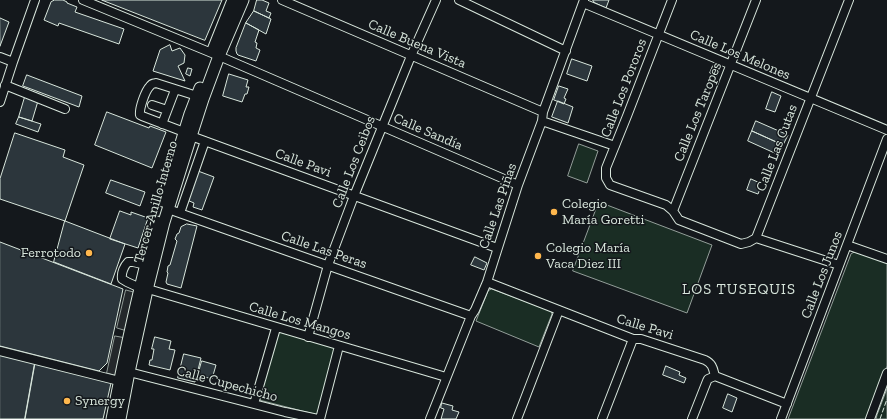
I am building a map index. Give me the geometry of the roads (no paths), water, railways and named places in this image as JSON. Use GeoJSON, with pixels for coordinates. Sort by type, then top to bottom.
{"type":"FeatureCollection","features":[{"type":"Feature","properties":{"kind":"main road","name":"Tercer Anillo Interno"},"geometry":{"type":"LineString","coordinates":[[120,419],[144,288],[146,266],[160,210],[216,54],[233,0]]}},
{"type":"Feature","properties":{"kind":"main road","name":"Tercer Anillo Interno"},"geometry":{"type":"LineString","coordinates":[[112,419],[119,381],[144,288],[168,209],[188,134],[196,96],[242,0]]}},
{"type":"Feature","properties":{"kind":"street"},"geometry":{"type":"LineString","coordinates":[[0,102],[35,0]]}},
{"type":"Feature","properties":{"kind":"street","name":"Calle Sandía"},"geometry":{"type":"LineString","coordinates":[[83,0],[216,54],[518,185]]}},
{"type":"Feature","properties":{"kind":"street","name":"Calle Buena Vista"},"geometry":{"type":"LineString","coordinates":[[282,0],[543,112]]}},
{"type":"Feature","properties":{"kind":"street","name":"Calle Los Ceibos"},"geometry":{"type":"LineString","coordinates":[[308,337],[328,265],[354,196],[411,56],[436,0]]}},
{"type":"Feature","properties":{"kind":"street"},"geometry":{"type":"LineString","coordinates":[[459,0],[566,51]]}},
{"type":"Feature","properties":{"kind":"street","name":"Calle Los Pororos"},"geometry":{"type":"LineString","coordinates":[[672,0],[606,168],[606,178],[610,184],[666,205],[673,211]]}},
{"type":"Feature","properties":{"kind":"street","name":"Calle Los Taropes"},"geometry":{"type":"LineString","coordinates":[[673,211],[756,0]]}},
{"type":"Feature","properties":{"kind":"street","name":"Calle Las Cutas"},"geometry":{"type":"LineString","coordinates":[[756,238],[849,0]]}},
{"type":"Feature","properties":{"kind":"street","name":"Calle Las Piñas"},"geometry":{"type":"LineString","coordinates":[[430,419],[486,282],[518,185],[542,121],[543,112],[583,2]]}},
{"type":"Feature","properties":{"kind":"street","name":"Calle Los Melones"},"geometry":{"type":"LineString","coordinates":[[583,2],[658,35],[887,130]]}},
{"type":"Feature","properties":{"kind":"street"},"geometry":{"type":"LineString","coordinates":[[0,57],[13,62]]}},
{"type":"Feature","properties":{"kind":"street","name":"Calle Pavi"},"geometry":{"type":"LineString","coordinates":[[175,90],[156,84],[151,84],[140,107],[140,115],[205,141],[497,248]]}},
{"type":"Feature","properties":{"kind":"street"},"geometry":{"type":"LineString","coordinates":[[5,85],[65,109]]}},
{"type":"Feature","properties":{"kind":"street"},"geometry":{"type":"LineString","coordinates":[[162,124],[175,90],[196,96]]}},
{"type":"Feature","properties":{"kind":"street"},"geometry":{"type":"LineString","coordinates":[[152,105],[167,110]]}},
{"type":"Feature","properties":{"kind":"street"},"geometry":{"type":"LineString","coordinates":[[542,121],[615,146]]}},
{"type":"Feature","properties":{"kind":"street","name":"Calle Los Junos"},"geometry":{"type":"LineString","coordinates":[[781,419],[887,139]]}},
{"type":"Feature","properties":{"kind":"street"},"geometry":{"type":"LineString","coordinates":[[180,213],[205,141]]}},
{"type":"Feature","properties":{"kind":"street","name":"Calle Las Peras"},"geometry":{"type":"LineString","coordinates":[[168,209],[471,316]]}},
{"type":"Feature","properties":{"kind":"street"},"geometry":{"type":"LineString","coordinates":[[673,211],[679,220],[741,244],[756,238],[839,266]]}},
{"type":"Feature","properties":{"kind":"street"},"geometry":{"type":"LineString","coordinates":[[847,245],[887,258]]}},
{"type":"Feature","properties":{"kind":"street","name":"Calle Los Mangos"},"geometry":{"type":"LineString","coordinates":[[146,266],[128,262],[122,273],[122,278],[127,282],[144,288],[446,377]]}},
{"type":"Feature","properties":{"kind":"street","name":"Calle Pavi"},"geometry":{"type":"LineString","coordinates":[[486,282],[633,339],[641,339],[705,360],[712,366],[715,376]]}},
{"type":"Feature","properties":{"kind":"street"},"geometry":{"type":"LineString","coordinates":[[517,419],[559,310]]}},
{"type":"Feature","properties":{"kind":"street"},"geometry":{"type":"LineString","coordinates":[[254,404],[276,328]]}},
{"type":"Feature","properties":{"kind":"street"},"geometry":{"type":"LineString","coordinates":[[602,419],[633,339]]}},
{"type":"Feature","properties":{"kind":"street"},"geometry":{"type":"LineString","coordinates":[[319,419],[339,346]]}},
{"type":"Feature","properties":{"kind":"street"},"geometry":{"type":"LineString","coordinates":[[0,351],[119,381]]}},
{"type":"Feature","properties":{"kind":"street","name":"Calle Cupechicho"},"geometry":{"type":"LineString","coordinates":[[129,372],[254,404],[284,416],[319,419]]}},
{"type":"Feature","properties":{"kind":"street"},"geometry":{"type":"LineString","coordinates":[[870,419],[887,373]]}},
{"type":"Feature","properties":{"kind":"street"},"geometry":{"type":"LineString","coordinates":[[692,419],[708,379],[715,376],[787,404]]}},
{"type":"Feature","properties":{"kind":"place","name":"Colegio María Goretti"},"geometry":{"type":"Point","coordinates":[554,212]}},
{"type":"Feature","properties":{"kind":"place","name":"Ferrotodo"},"geometry":{"type":"Point","coordinates":[89,253]}},
{"type":"Feature","properties":{"kind":"place","name":"Colegio María Vaca Diez III"},"geometry":{"type":"Point","coordinates":[538,256]}},
{"type":"Feature","properties":{"kind":"place","name":"Synergy"},"geometry":{"type":"Point","coordinates":[67,401]}},
{"type":"Feature","properties":{"kind":"district","name":"LOS TUSEQUIS"},"geometry":{"type":"Point","coordinates":[739,290]}}]}
